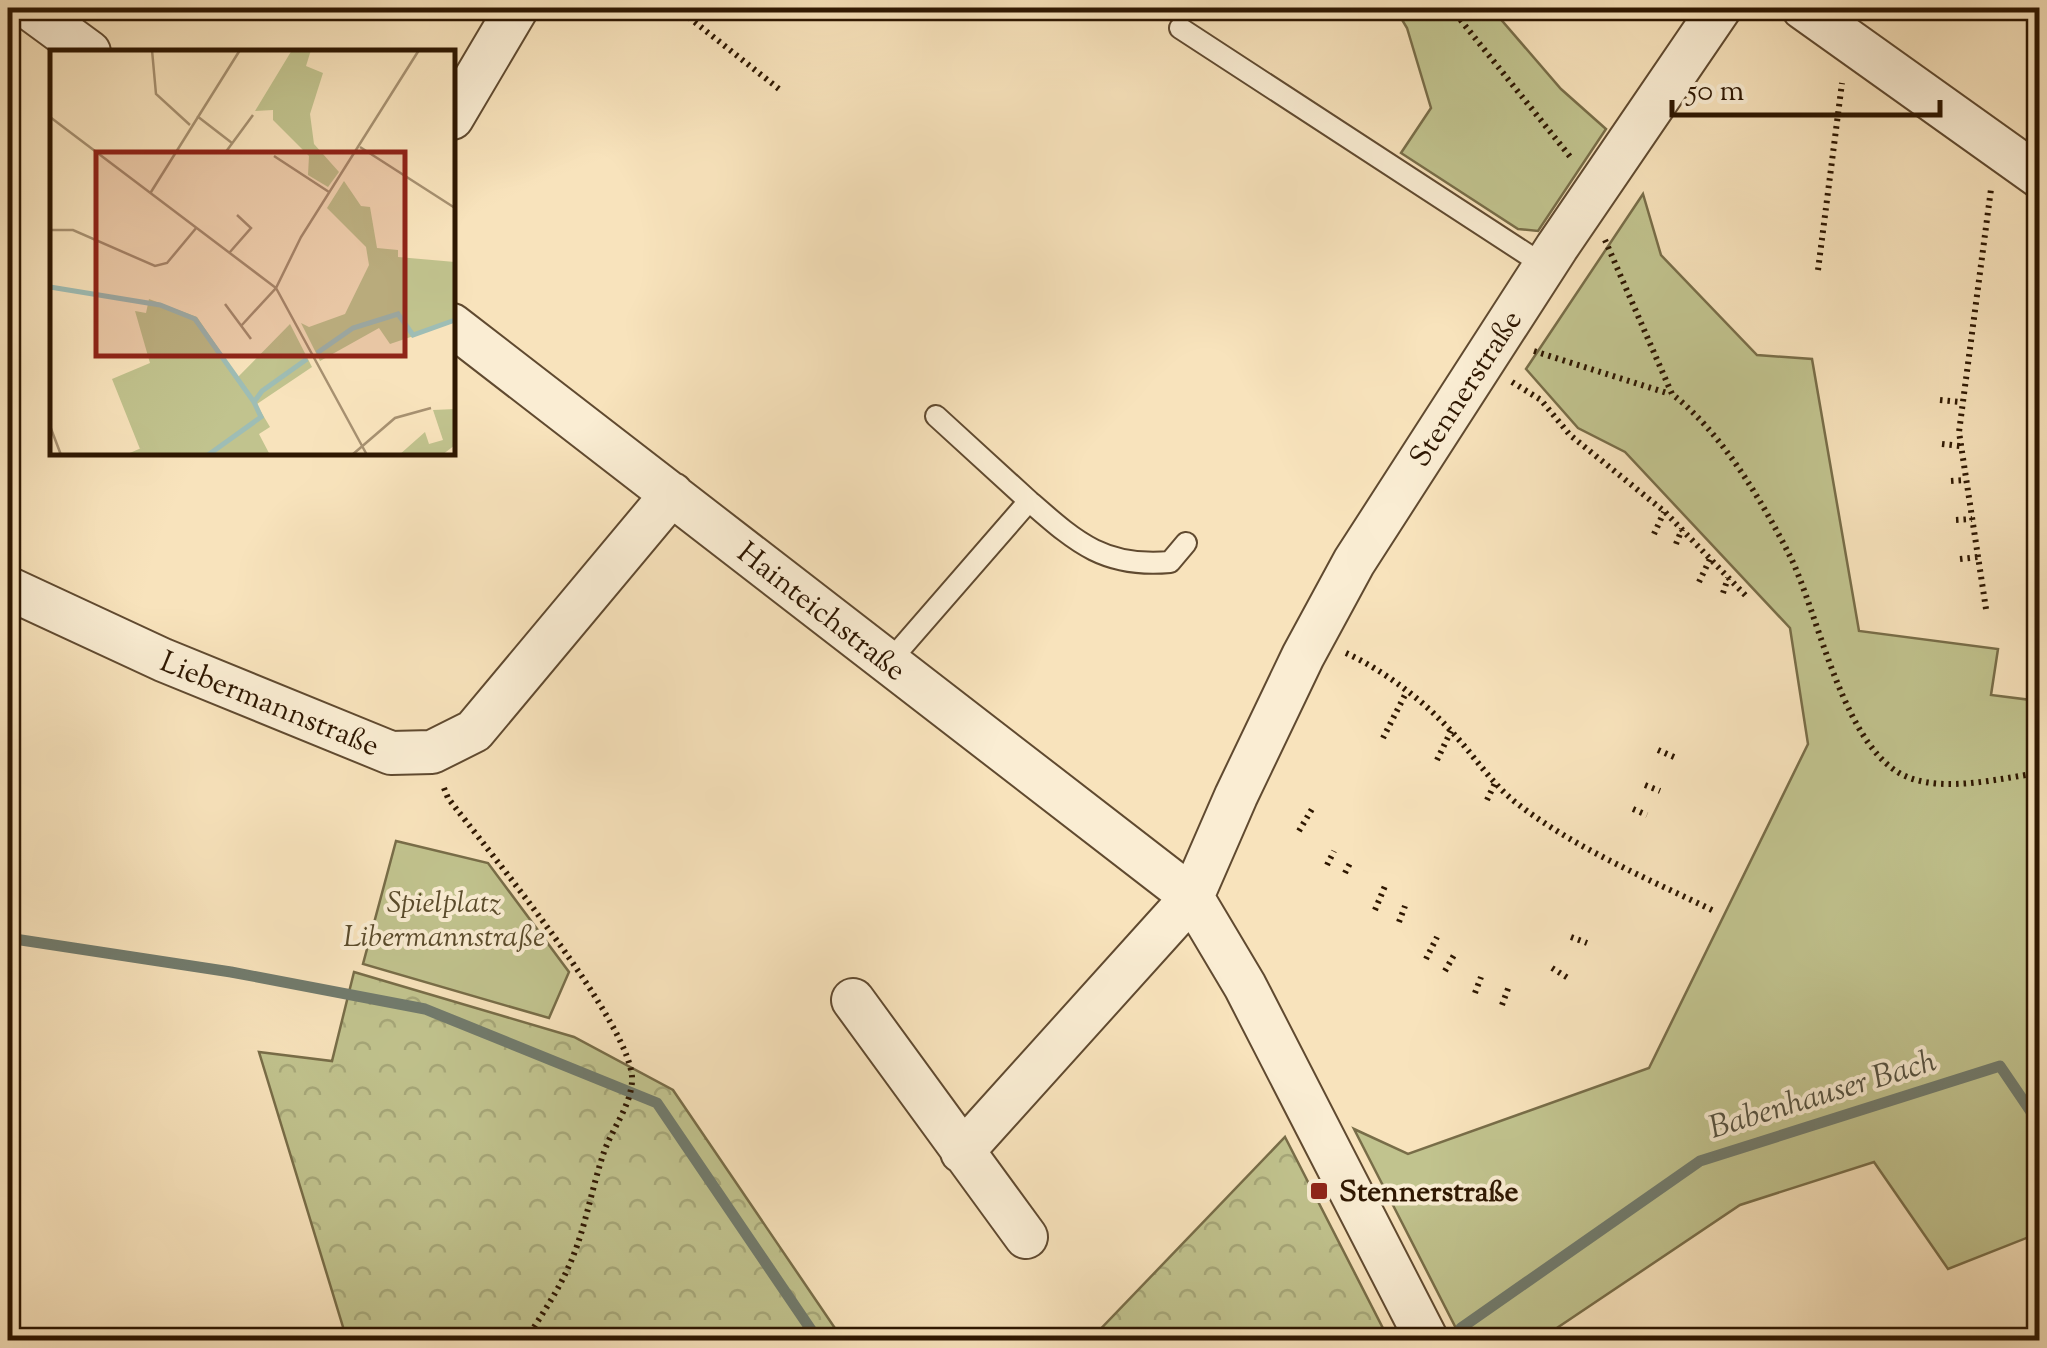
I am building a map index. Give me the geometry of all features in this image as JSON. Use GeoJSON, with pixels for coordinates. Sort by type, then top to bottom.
{"type":"FeatureCollection","features":[{"type":"Feature","properties":{"kind":"street"},"geometry":{"type":"LineString","coordinates":[[28,8],[86,50]]}},
{"type":"Feature","properties":{"kind":"street"},"geometry":{"type":"LineString","coordinates":[[455,113],[517,8]]}},
{"type":"Feature","properties":{"kind":"street","name":"Stennerstraße"},"geometry":{"type":"LineString","coordinates":[[1192,897],[1313,637],[1378,522],[1544,266],[1720,8]]}},
{"type":"Feature","properties":{"kind":"street"},"geometry":{"type":"LineString","coordinates":[[1803,8],[2040,177]]}},
{"type":"Feature","properties":{"kind":"street","name":"Hainteichstraße"},"geometry":{"type":"LineString","coordinates":[[455,327],[1192,897],[1245,986],[1427,1340]]}},
{"type":"Feature","properties":{"kind":"street"},"geometry":{"type":"LineString","coordinates":[[432,752],[474,731],[672,494]]}},
{"type":"Feature","properties":{"kind":"street","name":"Liebermannstraße"},"geometry":{"type":"LineString","coordinates":[[8,588],[164,660],[355,740],[391,753],[432,752]]}},
{"type":"Feature","properties":{"kind":"street"},"geometry":{"type":"LineString","coordinates":[[962,1152],[1192,897]]}},
{"type":"Feature","properties":{"kind":"street"},"geometry":{"type":"LineString","coordinates":[[854,1000],[1026,1237]]}},
{"type":"Feature","properties":{"kind":"lane"},"geometry":{"type":"LineString","coordinates":[[1180,28],[1544,266]]}},
{"type":"Feature","properties":{"kind":"lane"},"geometry":{"type":"LineString","coordinates":[[936,416],[1079,544],[1119,560],[1144,564],[1170,562],[1186,543]]}},
{"type":"Feature","properties":{"kind":"lane"},"geometry":{"type":"LineString","coordinates":[[889,662],[1029,502]]}},
{"type":"Feature","properties":{"kind":"path"},"geometry":{"type":"LineString","coordinates":[[677,8],[779,90]]}},
{"type":"Feature","properties":{"kind":"path"},"geometry":{"type":"LineString","coordinates":[[1451,8],[1582,171]]}},
{"type":"Feature","properties":{"kind":"path"},"geometry":{"type":"LineString","coordinates":[[1818,270],[1848,42]]}},
{"type":"Feature","properties":{"kind":"path"},"geometry":{"type":"LineString","coordinates":[[1986,609],[1960,446],[1961,402],[1997,146]]}},
{"type":"Feature","properties":{"kind":"path"},"geometry":{"type":"LineString","coordinates":[[1605,239],[1672,394]]}},
{"type":"Feature","properties":{"kind":"path"},"geometry":{"type":"LineString","coordinates":[[1489,351],[1672,394],[1692,410],[1747,482],[1790,556],[1839,686],[1865,741],[1887,764],[1910,778],[1949,784],[1982,784],[2040,773]]}},
{"type":"Feature","properties":{"kind":"path"},"geometry":{"type":"LineString","coordinates":[[1489,351],[1541,400],[1570,436],[1630,490],[1664,512],[1747,597]]}},
{"type":"Feature","properties":{"kind":"path"},"geometry":{"type":"LineString","coordinates":[[1940,400],[1961,402]]}},
{"type":"Feature","properties":{"kind":"path"},"geometry":{"type":"LineString","coordinates":[[1942,444],[1960,446]]}},
{"type":"Feature","properties":{"kind":"path"},"geometry":{"type":"LineString","coordinates":[[1605,483],[1610,470]]}},
{"type":"Feature","properties":{"kind":"path"},"geometry":{"type":"LineString","coordinates":[[1950,481],[1965,480]]}},
{"type":"Feature","properties":{"kind":"path"},"geometry":{"type":"LineString","coordinates":[[1654,534],[1664,512]]}},
{"type":"Feature","properties":{"kind":"path"},"geometry":{"type":"LineString","coordinates":[[1956,520],[1972,519]]}},
{"type":"Feature","properties":{"kind":"path"},"geometry":{"type":"LineString","coordinates":[[1676,544],[1682,530]]}},
{"type":"Feature","properties":{"kind":"path"},"geometry":{"type":"LineString","coordinates":[[1699,582],[1710,558]]}},
{"type":"Feature","properties":{"kind":"path"},"geometry":{"type":"LineString","coordinates":[[1960,558],[1978,558]]}},
{"type":"Feature","properties":{"kind":"path"},"geometry":{"type":"LineString","coordinates":[[1722,592],[1728,578]]}},
{"type":"Feature","properties":{"kind":"path"},"geometry":{"type":"LineString","coordinates":[[1313,637],[1364,661],[1406,692],[1451,731],[1517,804],[1578,844],[1716,912]]}},
{"type":"Feature","properties":{"kind":"path"},"geometry":{"type":"LineString","coordinates":[[1383,738],[1406,692]]}},
{"type":"Feature","properties":{"kind":"path"},"geometry":{"type":"LineString","coordinates":[[1437,760],[1451,731]]}},
{"type":"Feature","properties":{"kind":"path"},"geometry":{"type":"LineString","coordinates":[[1658,750],[1676,758]]}},
{"type":"Feature","properties":{"kind":"path"},"geometry":{"type":"LineString","coordinates":[[432,752],[448,798],[564,952],[606,1013],[630,1062],[632,1081],[626,1104],[605,1149],[569,1267],[526,1340]]}},
{"type":"Feature","properties":{"kind":"path"},"geometry":{"type":"LineString","coordinates":[[1487,800],[1495,783]]}},
{"type":"Feature","properties":{"kind":"path"},"geometry":{"type":"LineString","coordinates":[[1645,785],[1660,792]]}},
{"type":"Feature","properties":{"kind":"path"},"geometry":{"type":"LineString","coordinates":[[1300,831],[1312,809]]}},
{"type":"Feature","properties":{"kind":"path"},"geometry":{"type":"LineString","coordinates":[[1633,809],[1647,815]]}},
{"type":"Feature","properties":{"kind":"path"},"geometry":{"type":"LineString","coordinates":[[1326,865],[1334,851]]}},
{"type":"Feature","properties":{"kind":"path"},"geometry":{"type":"LineString","coordinates":[[1344,873],[1351,861]]}},
{"type":"Feature","properties":{"kind":"path"},"geometry":{"type":"LineString","coordinates":[[1375,910],[1385,886]]}},
{"type":"Feature","properties":{"kind":"path"},"geometry":{"type":"LineString","coordinates":[[1398,922],[1405,906]]}},
{"type":"Feature","properties":{"kind":"path"},"geometry":{"type":"LineString","coordinates":[[1426,959],[1437,937]]}},
{"type":"Feature","properties":{"kind":"path"},"geometry":{"type":"LineString","coordinates":[[1571,937],[1587,943]]}},
{"type":"Feature","properties":{"kind":"path"},"geometry":{"type":"LineString","coordinates":[[1446,970],[1454,954]]}},
{"type":"Feature","properties":{"kind":"path"},"geometry":{"type":"LineString","coordinates":[[1552,968],[1568,978]]}},
{"type":"Feature","properties":{"kind":"path"},"geometry":{"type":"LineString","coordinates":[[1475,993],[1482,977]]}},
{"type":"Feature","properties":{"kind":"path"},"geometry":{"type":"LineString","coordinates":[[1502,1004],[1509,986]]}},
{"type":"Feature","properties":{"kind":"green space"},"geometry":{"type":"Polygon","coordinates":[[[1395,8],[1491,8],[1561,89],[1606,129],[1538,231],[1518,229],[1401,153],[1431,108],[1407,28],[1395,8]]]}},
{"type":"Feature","properties":{"kind":"green space"},"geometry":{"type":"Polygon","coordinates":[[[1643,194],[1661,255],[1757,355],[1812,359],[1859,631],[1998,649],[1991,695],[2039,701],[2039,1233],[1948,1269],[1874,1162],[1740,1205],[1539,1340],[1462,1340],[1354,1129],[1408,1154],[1649,1068],[1808,744],[1790,628],[1625,452],[1578,428],[1526,369],[1643,194]]]}},
{"type":"Feature","properties":{"kind":"green space","name":"Spielplatz Libermannstraße"},"geometry":{"type":"Polygon","coordinates":[[[396,841],[488,863],[569,972],[549,1018],[363,964],[396,841]]]}},
{"type":"Feature","properties":{"kind":"green space"},"geometry":{"type":"Polygon","coordinates":[[[354,972],[574,1037],[673,1090],[843,1340],[347,1340],[259,1052],[332,1061],[354,972]]]}},
{"type":"Feature","properties":{"kind":"green space"},"geometry":{"type":"Polygon","coordinates":[[[1285,1137],[1389,1340],[1090,1340],[1285,1137]]]}},
{"type":"Feature","properties":{"kind":"waterway"},"geometry":{"type":"LineString","coordinates":[[8,938],[231,972],[425,1009],[657,1103],[818,1340]]}},
{"type":"Feature","properties":{"kind":"waterway","name":"Babenhauser Bach"},"geometry":{"type":"LineString","coordinates":[[1461,1328],[1700,1161],[2000,1066],[2040,1125]]}},
{"type":"Feature","properties":{"kind":"place","name":"Stennerstraße"},"geometry":{"type":"Point","coordinates":[1319,1191]}}]}
